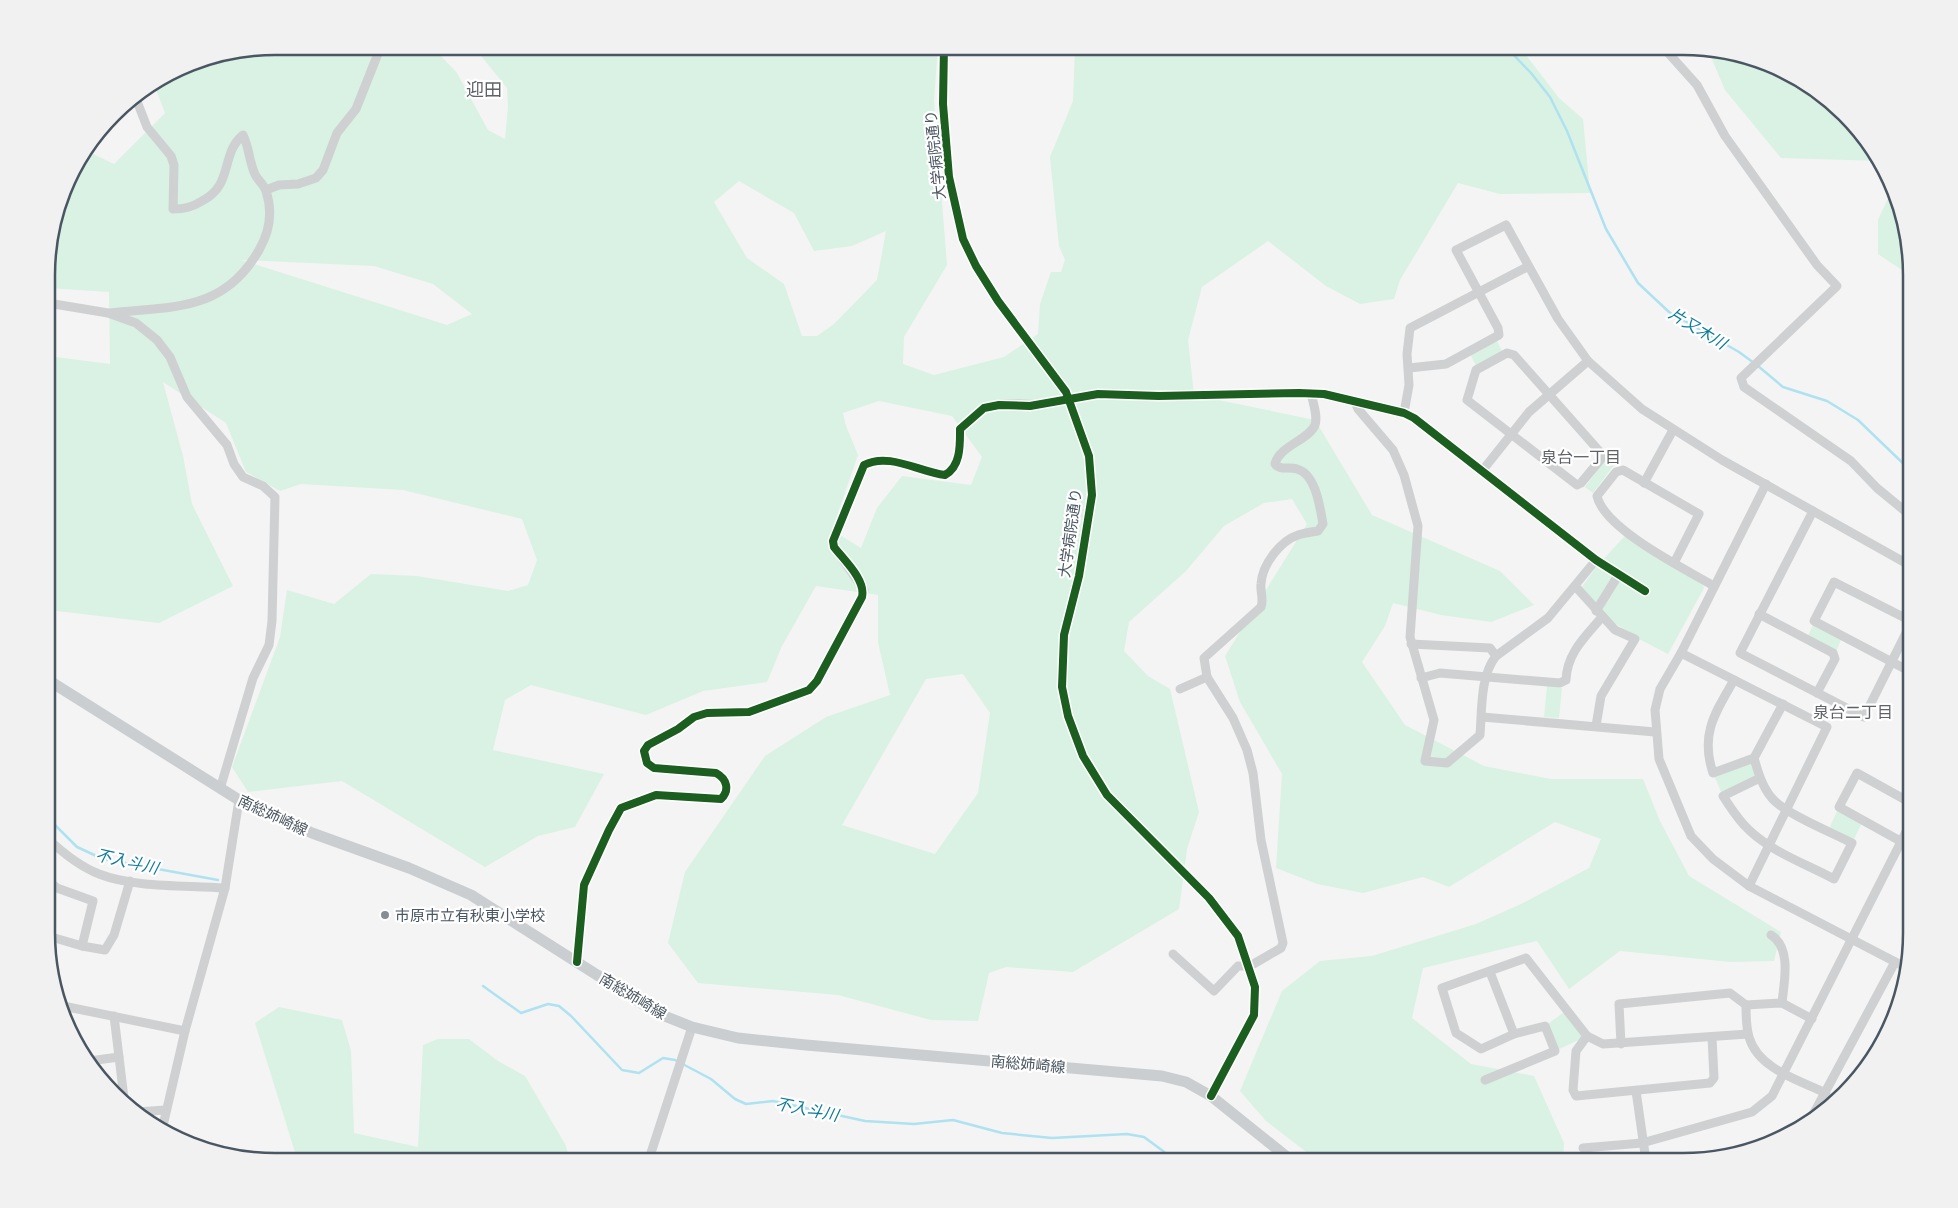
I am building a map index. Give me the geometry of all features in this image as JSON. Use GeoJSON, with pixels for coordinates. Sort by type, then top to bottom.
{"type":"FeatureCollection","features":[{"type":"Feature","properties":{"kind":"main road","name":"南総姉崎線"},"geometry":{"type":"LineString","coordinates":[[55,684],[239,800],[312,833],[408,868],[471,895],[657,1013],[692,1028],[738,1038],[806,1045],[1162,1076],[1186,1082],[1211,1096],[1282,1153]]}},
{"type":"Feature","properties":{"kind":"street"},"geometry":{"type":"LineString","coordinates":[[266,190],[279,185],[298,184],[316,178],[324,170],[337,134],[356,109],[377,55]]}},
{"type":"Feature","properties":{"kind":"street","name":"大学病院通り"},"geometry":{"type":"LineString","coordinates":[[944,55],[944,104],[949,177],[963,239],[976,266],[998,301],[1066,392],[1088,456],[1092,495],[1079,576],[1064,635],[1062,687],[1068,716],[1083,756],[1107,795],[1209,898],[1238,936],[1250,966],[1255,986],[1254,1015],[1211,1096]]}},
{"type":"Feature","properties":{"kind":"street"},"geometry":{"type":"LineString","coordinates":[[1670,55],[1697,85],[1725,136],[1817,265],[1837,286],[1741,378],[1744,387],[1851,461],[1876,488],[1903,510]]}},
{"type":"Feature","properties":{"kind":"street"},"geometry":{"type":"LineString","coordinates":[[108,313],[186,305],[213,297],[230,287],[254,260],[268,235],[270,217],[266,190],[254,172],[243,135],[235,142],[222,184],[216,193],[187,209],[173,209],[174,165],[171,156],[147,127],[138,103]]}},
{"type":"Feature","properties":{"kind":"street"},"geometry":{"type":"LineString","coordinates":[[1409,368],[1446,364],[1499,335],[1498,328],[1456,250],[1506,225],[1527,267],[1558,320],[1588,360],[1642,409],[1673,430],[1903,561]]}},
{"type":"Feature","properties":{"kind":"street"},"geometry":{"type":"LineString","coordinates":[[1404,413],[1409,385],[1407,354],[1410,328],[1527,267]]}},
{"type":"Feature","properties":{"kind":"street"},"geometry":{"type":"LineString","coordinates":[[55,304],[108,313],[136,324],[157,340],[170,357],[187,397],[227,445],[234,464],[243,477],[263,486],[275,497],[272,621],[269,645],[253,678],[220,789]]}},
{"type":"Feature","properties":{"kind":"street"},"geometry":{"type":"LineString","coordinates":[[1507,353],[1514,355],[1548,394],[1600,452],[1601,459],[1581,483],[1577,485],[1467,400],[1476,370],[1507,353]]}},
{"type":"Feature","properties":{"kind":"street"},"geometry":{"type":"LineString","coordinates":[[1482,471],[1510,434],[1548,394],[1588,360]]}},
{"type":"Feature","properties":{"kind":"street"},"geometry":{"type":"LineString","coordinates":[[577,962],[584,886],[604,839],[621,808],[656,795],[720,799],[726,794],[725,781],[716,773],[654,768],[646,760],[644,751],[648,745],[678,729],[694,717],[707,713],[749,712],[809,690],[817,680],[864,590],[834,547],[833,540],[864,465],[872,461],[884,460],[945,475],[953,471],[957,462],[960,429],[984,408],[999,405],[1044,404],[1098,394],[1159,396],[1311,394],[1404,413],[1414,418],[1596,560],[1645,591]]}},
{"type":"Feature","properties":{"kind":"street"},"geometry":{"type":"LineString","coordinates":[[1173,954],[1214,990],[1238,966],[1250,966],[1281,948],[1283,937],[1261,840],[1253,774],[1247,750],[1233,718],[1207,677],[1204,658],[1261,607],[1263,603],[1261,582],[1269,561],[1283,544],[1297,535],[1318,531],[1322,524],[1315,490],[1307,476],[1299,469],[1280,468],[1275,464],[1278,456],[1313,428],[1316,418],[1311,394]]}},
{"type":"Feature","properties":{"kind":"street"},"geometry":{"type":"LineString","coordinates":[[1355,402],[1358,409],[1393,450],[1404,475],[1416,517],[1418,532],[1411,644],[1434,720],[1425,761],[1447,763],[1480,735],[1486,677],[1496,656],[1540,626],[1596,560]]}},
{"type":"Feature","properties":{"kind":"street"},"geometry":{"type":"LineString","coordinates":[[1644,483],[1673,430]]}},
{"type":"Feature","properties":{"kind":"street"},"geometry":{"type":"LineString","coordinates":[[1674,563],[1699,514],[1623,470],[1616,472],[1597,496],[1598,503],[1623,529],[1674,563],[1714,586]]}},
{"type":"Feature","properties":{"kind":"street"},"geometry":{"type":"LineString","coordinates":[[1766,484],[1681,653],[1660,689],[1655,710],[1655,732],[1659,760],[1692,836],[1713,860],[1748,886],[1853,938],[1901,965]]}},
{"type":"Feature","properties":{"kind":"street"},"geometry":{"type":"LineString","coordinates":[[1814,511],[1740,653],[1864,717],[1903,639]]}},
{"type":"Feature","properties":{"kind":"street"},"geometry":{"type":"LineString","coordinates":[[1421,678],[1440,673],[1560,683],[1566,680],[1566,668],[1572,654],[1599,614],[1619,574]]}},
{"type":"Feature","properties":{"kind":"street"},"geometry":{"type":"LineString","coordinates":[[1903,618],[1834,582],[1814,621],[1903,668]]}},
{"type":"Feature","properties":{"kind":"street"},"geometry":{"type":"LineString","coordinates":[[1575,586],[1615,630],[1635,639],[1601,696],[1596,726]]}},
{"type":"Feature","properties":{"kind":"street"},"geometry":{"type":"LineString","coordinates":[[1759,614],[1833,653],[1836,659],[1817,693]]}},
{"type":"Feature","properties":{"kind":"street"},"geometry":{"type":"LineString","coordinates":[[1411,644],[1490,648],[1496,656]]}},
{"type":"Feature","properties":{"kind":"street"},"geometry":{"type":"LineString","coordinates":[[1681,653],[1827,727],[1748,886]]}},
{"type":"Feature","properties":{"kind":"street"},"geometry":{"type":"LineString","coordinates":[[1180,689],[1207,677]]}},
{"type":"Feature","properties":{"kind":"street"},"geometry":{"type":"LineString","coordinates":[[1734,680],[1713,716],[1709,730],[1707,750],[1713,773],[1754,758],[1783,704]]}},
{"type":"Feature","properties":{"kind":"street"},"geometry":{"type":"LineString","coordinates":[[1482,717],[1655,732]]}},
{"type":"Feature","properties":{"kind":"street"},"geometry":{"type":"LineString","coordinates":[[1754,758],[1760,778],[1772,799],[1786,809],[1852,843],[1834,879],[1769,845],[1750,831],[1736,816],[1723,796],[1760,778]]}},
{"type":"Feature","properties":{"kind":"street"},"geometry":{"type":"LineString","coordinates":[[1901,842],[1839,807],[1857,773],[1903,799]]}},
{"type":"Feature","properties":{"kind":"street"},"geometry":{"type":"LineString","coordinates":[[163,1123],[184,1032],[225,888],[239,800]]}},
{"type":"Feature","properties":{"kind":"street"},"geometry":{"type":"LineString","coordinates":[[1583,1148],[1642,1143],[1752,1112],[1765,1104],[1772,1096],[1782,1071],[1812,1019],[1903,838]]}},
{"type":"Feature","properties":{"kind":"street"},"geometry":{"type":"LineString","coordinates":[[55,845],[99,874],[130,881],[225,888]]}},
{"type":"Feature","properties":{"kind":"street"},"geometry":{"type":"LineString","coordinates":[[55,938],[104,950],[114,934],[130,881]]}},
{"type":"Feature","properties":{"kind":"street"},"geometry":{"type":"LineString","coordinates":[[55,886],[93,901],[82,946]]}},
{"type":"Feature","properties":{"kind":"street"},"geometry":{"type":"LineString","coordinates":[[1771,934],[1781,944],[1784,962],[1782,1003]]}},
{"type":"Feature","properties":{"kind":"street"},"geometry":{"type":"LineString","coordinates":[[1485,1080],[1556,1051],[1546,1026],[1514,1034],[1481,1049],[1456,1033],[1442,988],[1526,958],[1587,1036],[1603,1044],[1748,1034]]}},
{"type":"Feature","properties":{"kind":"street"},"geometry":{"type":"LineString","coordinates":[[1816,1109],[1895,962]]}},
{"type":"Feature","properties":{"kind":"street"},"geometry":{"type":"LineString","coordinates":[[1490,972],[1514,1034]]}},
{"type":"Feature","properties":{"kind":"street"},"geometry":{"type":"LineString","coordinates":[[1621,1044],[1619,1004],[1730,993],[1746,1005],[1782,1003],[1812,1019]]}},
{"type":"Feature","properties":{"kind":"street"},"geometry":{"type":"LineString","coordinates":[[1746,1005],[1748,1034],[1755,1053],[1765,1062],[1826,1093]]}},
{"type":"Feature","properties":{"kind":"street"},"geometry":{"type":"LineString","coordinates":[[68,1007],[184,1032]]}},
{"type":"Feature","properties":{"kind":"street"},"geometry":{"type":"LineString","coordinates":[[114,1016],[123,1093]]}},
{"type":"Feature","properties":{"kind":"street"},"geometry":{"type":"LineString","coordinates":[[651,1153],[692,1028]]}},
{"type":"Feature","properties":{"kind":"street"},"geometry":{"type":"LineString","coordinates":[[1587,1036],[1576,1051],[1573,1090],[1576,1096],[1710,1083],[1714,1078],[1712,1037]]}},
{"type":"Feature","properties":{"kind":"street"},"geometry":{"type":"LineString","coordinates":[[95,1060],[119,1057]]}},
{"type":"Feature","properties":{"kind":"street"},"geometry":{"type":"LineString","coordinates":[[1636,1091],[1644,1153]]}},
{"type":"Feature","properties":{"kind":"street"},"geometry":{"type":"LineString","coordinates":[[146,1111],[166,1110]]}},
{"type":"Feature","properties":{"kind":"green space"},"geometry":{"type":"Polygon","coordinates":[[[260,55],[441,56],[457,73],[488,130],[505,139],[508,107],[507,88],[480,55],[937,55],[934,101],[947,265],[904,337],[903,364],[934,375],[1004,357],[1038,334],[1040,304],[1051,272],[1061,272],[1065,260],[1059,246],[1050,157],[1073,101],[1075,55],[1526,55],[1559,98],[1583,119],[1590,193],[1500,194],[1458,183],[1400,280],[1394,299],[1360,304],[1326,286],[1268,241],[1202,287],[1188,340],[1194,395],[1315,420],[1372,515],[1500,571],[1534,605],[1491,622],[1441,615],[1393,603],[1385,626],[1362,662],[1405,725],[1484,766],[1551,779],[1643,779],[1660,821],[1689,876],[1781,932],[1774,961],[1730,962],[1620,951],[1569,989],[1537,941],[1423,968],[1412,1018],[1471,1064],[1534,1076],[1564,1143],[1563,1153],[1308,1153],[1266,1121],[1240,1091],[1282,991],[1320,961],[1372,956],[1476,924],[1521,904],[1589,868],[1601,839],[1555,822],[1449,887],[1423,877],[1363,893],[1317,884],[1276,868],[1282,774],[1240,702],[1225,656],[1307,524],[1292,499],[1264,503],[1224,526],[1186,571],[1129,622],[1124,651],[1148,676],[1170,689],[1199,812],[1187,849],[1179,909],[1073,972],[1006,967],[989,973],[978,1021],[931,1020],[838,995],[698,983],[668,943],[685,872],[765,756],[826,717],[890,695],[878,642],[878,595],[816,586],[782,646],[767,682],[703,691],[646,715],[531,685],[505,700],[493,750],[604,774],[575,827],[538,836],[485,867],[342,781],[248,792],[232,767],[280,637],[287,590],[334,604],[371,574],[417,576],[508,591],[528,585],[537,560],[522,519],[403,490],[301,484],[280,491],[246,472],[226,423],[163,382],[183,456],[192,504],[233,586],[159,623],[55,611],[55,357],[110,364],[109,292],[55,288],[55,260],[62,218],[78,177],[92,153],[114,164],[165,113],[156,90],[191,72],[232,59],[260,55]],[[739,181],[714,202],[747,258],[784,284],[802,336],[817,336],[834,324],[877,280],[886,231],[852,246],[814,251],[794,213],[739,181]],[[241,260],[447,325],[472,314],[433,284],[374,266],[241,260]],[[879,401],[843,413],[846,426],[858,455],[832,530],[861,548],[877,508],[902,476],[971,485],[982,457],[952,416],[879,401]],[[963,674],[926,679],[842,825],[935,854],[978,793],[990,713],[963,674]]]}},
{"type":"Feature","properties":{"kind":"green space"},"geometry":{"type":"Polygon","coordinates":[[[1711,57],[1740,62],[1793,84],[1817,100],[1839,119],[1858,141],[1871,161],[1781,158],[1725,90],[1711,57]]]}},
{"type":"Feature","properties":{"kind":"green space"},"geometry":{"type":"Polygon","coordinates":[[[1888,197],[1899,232],[1903,271],[1878,254],[1878,220],[1888,197]]]}},
{"type":"Feature","properties":{"kind":"green space"},"geometry":{"type":"Polygon","coordinates":[[[1497,341],[1503,353],[1476,366],[1470,354],[1497,341]]]}},
{"type":"Feature","properties":{"kind":"green space"},"geometry":{"type":"Polygon","coordinates":[[[1606,459],[1614,465],[1593,493],[1585,487],[1606,459]]]}},
{"type":"Feature","properties":{"kind":"green space"},"geometry":{"type":"Polygon","coordinates":[[[1625,536],[1703,585],[1704,588],[1668,654],[1637,638],[1610,620],[1581,588],[1598,565],[1625,536]]]}},
{"type":"Feature","properties":{"kind":"green space"},"geometry":{"type":"Polygon","coordinates":[[[1814,623],[1842,637],[1836,652],[1807,638],[1814,623]]]}},
{"type":"Feature","properties":{"kind":"green space"},"geometry":{"type":"Polygon","coordinates":[[[1547,686],[1562,688],[1559,718],[1544,717],[1547,686]]]}},
{"type":"Feature","properties":{"kind":"green space"},"geometry":{"type":"Polygon","coordinates":[[[1754,758],[1760,778],[1723,796],[1713,773],[1754,758]]]}},
{"type":"Feature","properties":{"kind":"green space"},"geometry":{"type":"Polygon","coordinates":[[[1839,807],[1863,821],[1852,843],[1828,831],[1839,807]]]}},
{"type":"Feature","properties":{"kind":"green space"},"geometry":{"type":"Polygon","coordinates":[[[279,1007],[342,1020],[351,1051],[354,1133],[418,1147],[423,1045],[438,1039],[469,1039],[498,1061],[525,1076],[565,1144],[568,1153],[295,1153],[255,1023],[279,1007]]]}},
{"type":"Feature","properties":{"kind":"green space"},"geometry":{"type":"Polygon","coordinates":[[[1567,1010],[1587,1036],[1555,1051],[1545,1026],[1567,1010]]]}},
{"type":"Feature","properties":{"kind":"waterway","name":"片又木川"},"geometry":{"type":"LineString","coordinates":[[1514,55],[1550,97],[1567,131],[1606,229],[1638,283],[1669,312],[1739,352],[1754,363]]}},
{"type":"Feature","properties":{"kind":"waterway","name":"片又木川"},"geometry":{"type":"LineString","coordinates":[[1758,366],[1783,387],[1827,401],[1858,420],[1903,463]]}},
{"type":"Feature","properties":{"kind":"waterway","name":"不入斗川"},"geometry":{"type":"LineString","coordinates":[[55,825],[77,847],[103,859],[218,880]]}},
{"type":"Feature","properties":{"kind":"waterway","name":"不入斗川"},"geometry":{"type":"LineString","coordinates":[[483,986],[521,1013],[548,1004],[559,1006],[571,1016],[622,1070],[639,1073],[663,1058],[675,1060],[711,1079],[735,1099],[746,1104],[773,1101],[865,1121],[914,1124],[953,1120],[1002,1133],[1052,1138],[1127,1134],[1144,1137],[1165,1153]]}},
{"type":"Feature","properties":{"kind":"cycle path"},"geometry":{"type":"LineString","coordinates":[[944,55],[943,104],[949,177],[963,239],[976,266],[998,301],[1066,392],[1089,456],[1092,495],[1079,576],[1064,635],[1062,687],[1068,716],[1083,756],[1107,795],[1209,898],[1238,936],[1255,987],[1254,1015],[1211,1096]]}},
{"type":"Feature","properties":{"kind":"cycle path"},"geometry":{"type":"LineString","coordinates":[[577,962],[584,885],[621,808],[656,795],[721,799],[726,792],[725,781],[716,773],[654,768],[647,763],[644,751],[648,745],[678,729],[694,717],[707,713],[749,712],[809,690],[817,681],[862,597],[861,584],[858,577],[834,547],[833,541],[864,465],[874,462],[894,462],[945,475],[957,461],[960,429],[984,408],[999,405],[1030,406],[1098,394],[1159,396],[1299,393],[1324,394],[1404,413],[1414,418],[1596,560],[1645,591]]}},
{"type":"Feature","properties":{"kind":"place","name":"市原市立有秋東小学校"},"geometry":{"type":"Point","coordinates":[385,915]}},
{"type":"Feature","properties":{"kind":"district","name":"迎田"},"geometry":{"type":"Point","coordinates":[484,89]}},
{"type":"Feature","properties":{"kind":"district","name":"泉台一丁目"},"geometry":{"type":"Point","coordinates":[1581,457]}},
{"type":"Feature","properties":{"kind":"district","name":"泉台二丁目"},"geometry":{"type":"Point","coordinates":[1853,712]}}]}
